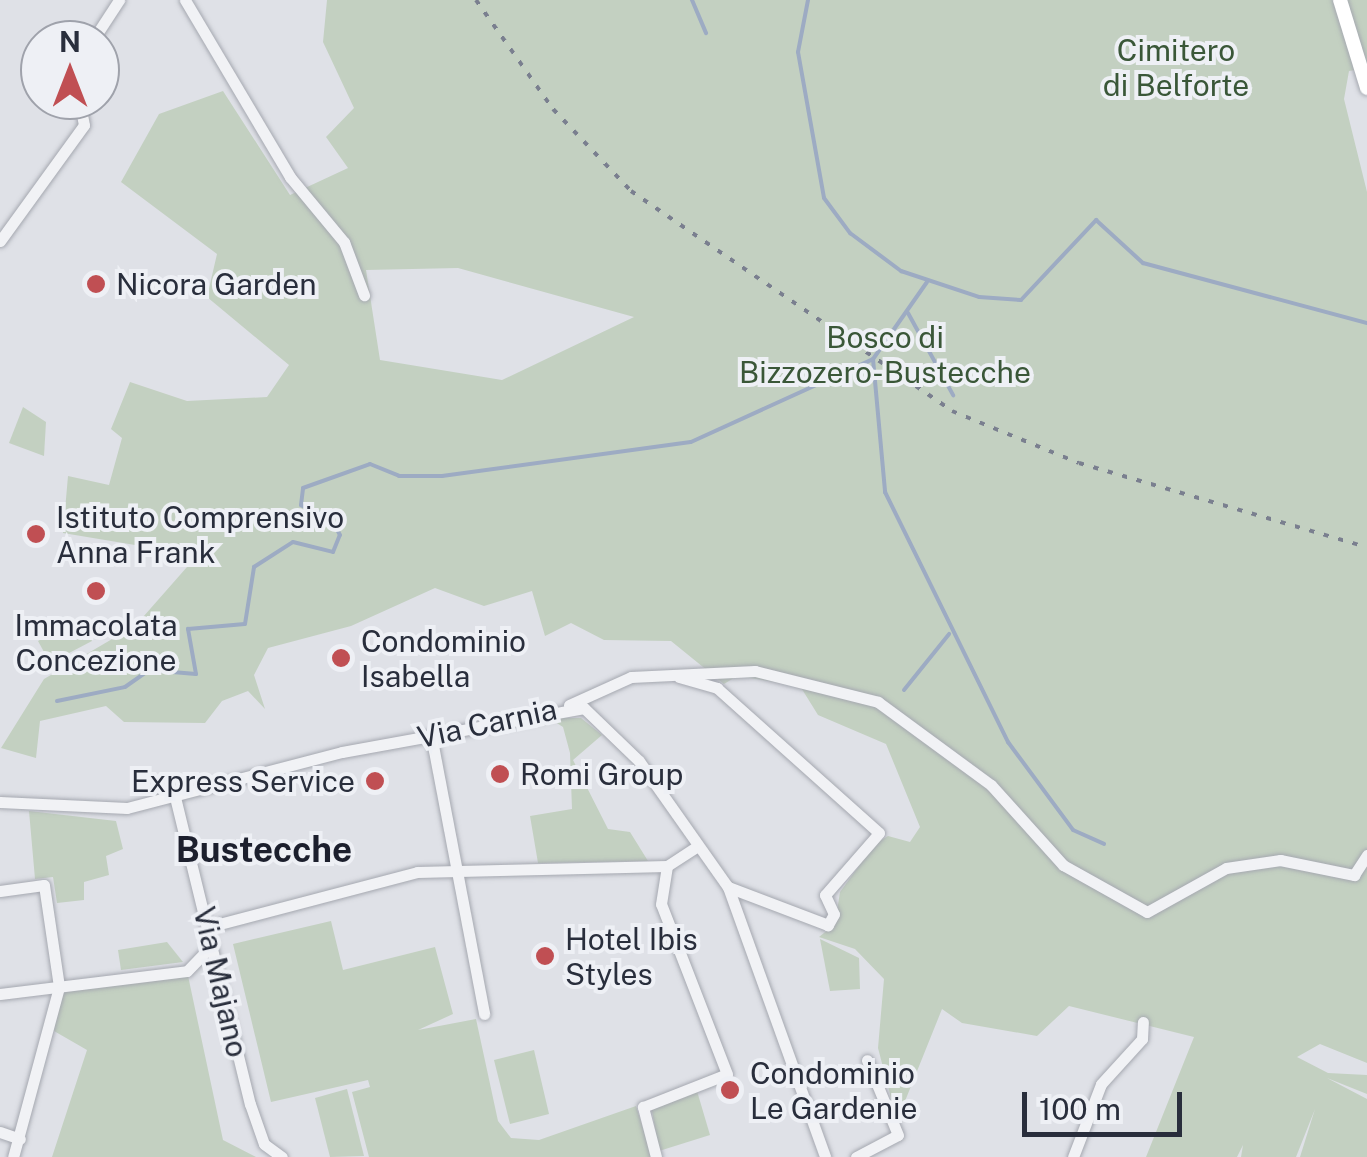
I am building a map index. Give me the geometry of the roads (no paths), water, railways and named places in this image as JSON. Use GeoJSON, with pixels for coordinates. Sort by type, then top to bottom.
{"type":"FeatureCollection","features":[{"type":"Feature","properties":{"kind":"main road"},"geometry":{"type":"LineString","coordinates":[[1340,0],[1367,88]]}},
{"type":"Feature","properties":{"kind":"street"},"geometry":{"type":"LineString","coordinates":[[185,0],[290,177],[344,242],[364,295]]}},
{"type":"Feature","properties":{"kind":"street"},"geometry":{"type":"LineString","coordinates":[[0,241],[84,125],[83,120]]}},
{"type":"Feature","properties":{"kind":"street"},"geometry":{"type":"LineString","coordinates":[[569,705],[665,674],[790,675],[878,702],[990,785],[1062,864],[1147,912],[1226,868],[1280,860],[1354,876],[1367,855]]}},
{"type":"Feature","properties":{"kind":"street"},"geometry":{"type":"LineString","coordinates":[[665,674],[717,688],[878,833],[825,895],[834,914],[828,924],[728,887]]}},
{"type":"Feature","properties":{"kind":"street","name":"Via Carnia"},"geometry":{"type":"LineString","coordinates":[[0,802],[127,808],[431,734],[569,705],[613,732],[728,887],[826,1157]]}},
{"type":"Feature","properties":{"kind":"street"},"geometry":{"type":"LineString","coordinates":[[431,734],[484,1014]]}},
{"type":"Feature","properties":{"kind":"street","name":"Via Majano"},"geometry":{"type":"LineString","coordinates":[[175,797],[250,1104],[264,1144],[282,1157]]}},
{"type":"Feature","properties":{"kind":"street"},"geometry":{"type":"LineString","coordinates":[[208,927],[417,872],[667,866],[696,847]]}},
{"type":"Feature","properties":{"kind":"street"},"geometry":{"type":"LineString","coordinates":[[656,1157],[643,1107],[727,1074],[661,904],[667,866]]}},
{"type":"Feature","properties":{"kind":"street"},"geometry":{"type":"LineString","coordinates":[[0,891],[44,886],[59,987],[13,1157]]}},
{"type":"Feature","properties":{"kind":"street"},"geometry":{"type":"LineString","coordinates":[[0,994],[187,971],[212,945]]}},
{"type":"Feature","properties":{"kind":"street"},"geometry":{"type":"LineString","coordinates":[[1073,1157],[1101,1084],[1142,1039],[1143,1022]]}},
{"type":"Feature","properties":{"kind":"street"},"geometry":{"type":"LineString","coordinates":[[856,1157],[898,1135],[867,1060]]}},
{"type":"Feature","properties":{"kind":"street"},"geometry":{"type":"LineString","coordinates":[[0,1132],[20,1139]]}},
{"type":"Feature","properties":{"kind":"waterway"},"geometry":{"type":"LineString","coordinates":[[692,0],[706,33]]}},
{"type":"Feature","properties":{"kind":"waterway"},"geometry":{"type":"LineString","coordinates":[[808,0],[798,52],[824,198],[850,233],[901,271],[979,297],[1021,300],[1096,220],[1143,263],[1367,323]]}},
{"type":"Feature","properties":{"kind":"waterway"},"geometry":{"type":"LineString","coordinates":[[927,282],[873,359],[885,492],[1008,742],[1073,830],[1104,844]]}},
{"type":"Feature","properties":{"kind":"waterway"},"geometry":{"type":"LineString","coordinates":[[908,313],[953,395]]}},
{"type":"Feature","properties":{"kind":"waterway"},"geometry":{"type":"LineString","coordinates":[[57,701],[125,687],[149,670],[196,674],[188,629],[245,624],[254,567],[293,542],[333,552],[340,535],[330,517],[301,505],[303,488],[370,464],[399,476],[442,476],[691,442],[873,359]]}},
{"type":"Feature","properties":{"kind":"waterway"},"geometry":{"type":"LineString","coordinates":[[904,690],[949,634]]}},
{"type":"Feature","properties":{"kind":"railway"},"geometry":{"type":"LineString","coordinates":[[476,0],[553,109],[631,191],[952,411],[1079,463],[1367,547]]}},
{"type":"Feature","properties":{"kind":"place","name":"Nicora Garden"},"geometry":{"type":"Point","coordinates":[96,284]}},
{"type":"Feature","properties":{"kind":"place","name":"Istituto Comprensivo Anna Frank"},"geometry":{"type":"Point","coordinates":[36,534]}},
{"type":"Feature","properties":{"kind":"place","name":"Immacolata Concezione"},"geometry":{"type":"Point","coordinates":[96,591]}},
{"type":"Feature","properties":{"kind":"place","name":"Condominio Isabella"},"geometry":{"type":"Point","coordinates":[341,658]}},
{"type":"Feature","properties":{"kind":"place","name":"Romi Group"},"geometry":{"type":"Point","coordinates":[500,774]}},
{"type":"Feature","properties":{"kind":"place","name":"Express Service"},"geometry":{"type":"Point","coordinates":[375,781]}},
{"type":"Feature","properties":{"kind":"place","name":"Hotel Ibis Styles"},"geometry":{"type":"Point","coordinates":[545,956]}},
{"type":"Feature","properties":{"kind":"place","name":"Condominio Le Gardenie"},"geometry":{"type":"Point","coordinates":[730,1090]}},
{"type":"Feature","properties":{"kind":"district","name":"Bustecche"},"geometry":{"type":"Point","coordinates":[264,850]}},
{"type":"Feature","properties":{"kind":"park label","name":"Cimitero di Belforte"},"geometry":{"type":"Point","coordinates":[1176,67]}},
{"type":"Feature","properties":{"kind":"park label","name":"Bosco di Bizzozero-Bustecche"},"geometry":{"type":"Point","coordinates":[885,354]}}]}
